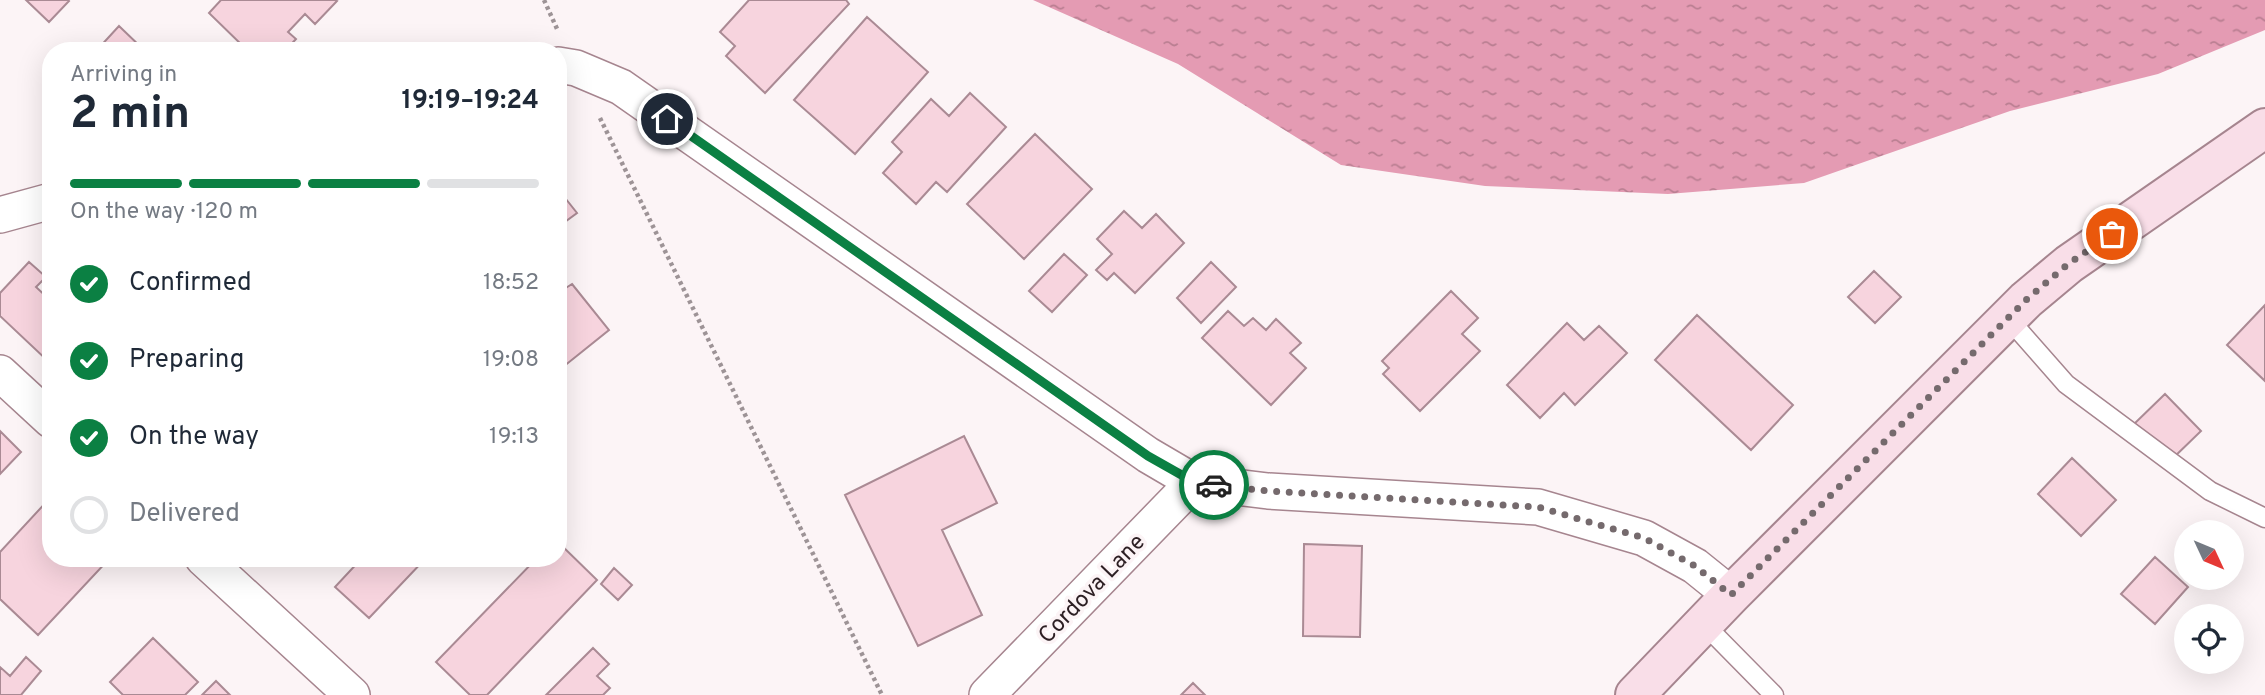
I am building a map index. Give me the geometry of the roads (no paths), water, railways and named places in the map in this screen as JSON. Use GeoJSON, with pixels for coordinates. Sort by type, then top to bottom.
{"type":"FeatureCollection","features":[{"type":"Feature","properties":{"kind":"main road"},"geometry":{"type":"LineString","coordinates":[[1639,693],[1731,595],[2008,318],[2068,264],[2265,128]]}},
{"type":"Feature","properties":{"kind":"street"},"geometry":{"type":"LineString","coordinates":[[567,66],[621,87],[1148,456],[1194,482],[1268,491],[1538,507],[1644,538],[1695,566],[1731,595]]}},
{"type":"Feature","properties":{"kind":"street"},"geometry":{"type":"LineString","coordinates":[[0,215],[42,203]]}},
{"type":"Feature","properties":{"kind":"street"},"geometry":{"type":"LineString","coordinates":[[0,373],[42,412]]}},
{"type":"Feature","properties":{"kind":"street","name":"Cordova Lane"},"geometry":{"type":"LineString","coordinates":[[988,695],[1194,482]]}},
{"type":"Feature","properties":{"kind":"street"},"geometry":{"type":"LineString","coordinates":[[212,567],[352,695]]}},
{"type":"Feature","properties":{"kind":"lane"},"geometry":{"type":"LineString","coordinates":[[2008,318],[2066,384],[2210,491],[2265,519]]}},
{"type":"Feature","properties":{"kind":"lane"},"geometry":{"type":"LineString","coordinates":[[1704,624],[1774,695]]}},
{"type":"Feature","properties":{"kind":"water"},"geometry":{"type":"Polygon","coordinates":[[[1033,0],[2265,0],[2265,30],[2158,74],[2010,111],[1804,183],[1668,194],[1485,186],[1341,165],[1178,64],[1033,0]]]}}]}
